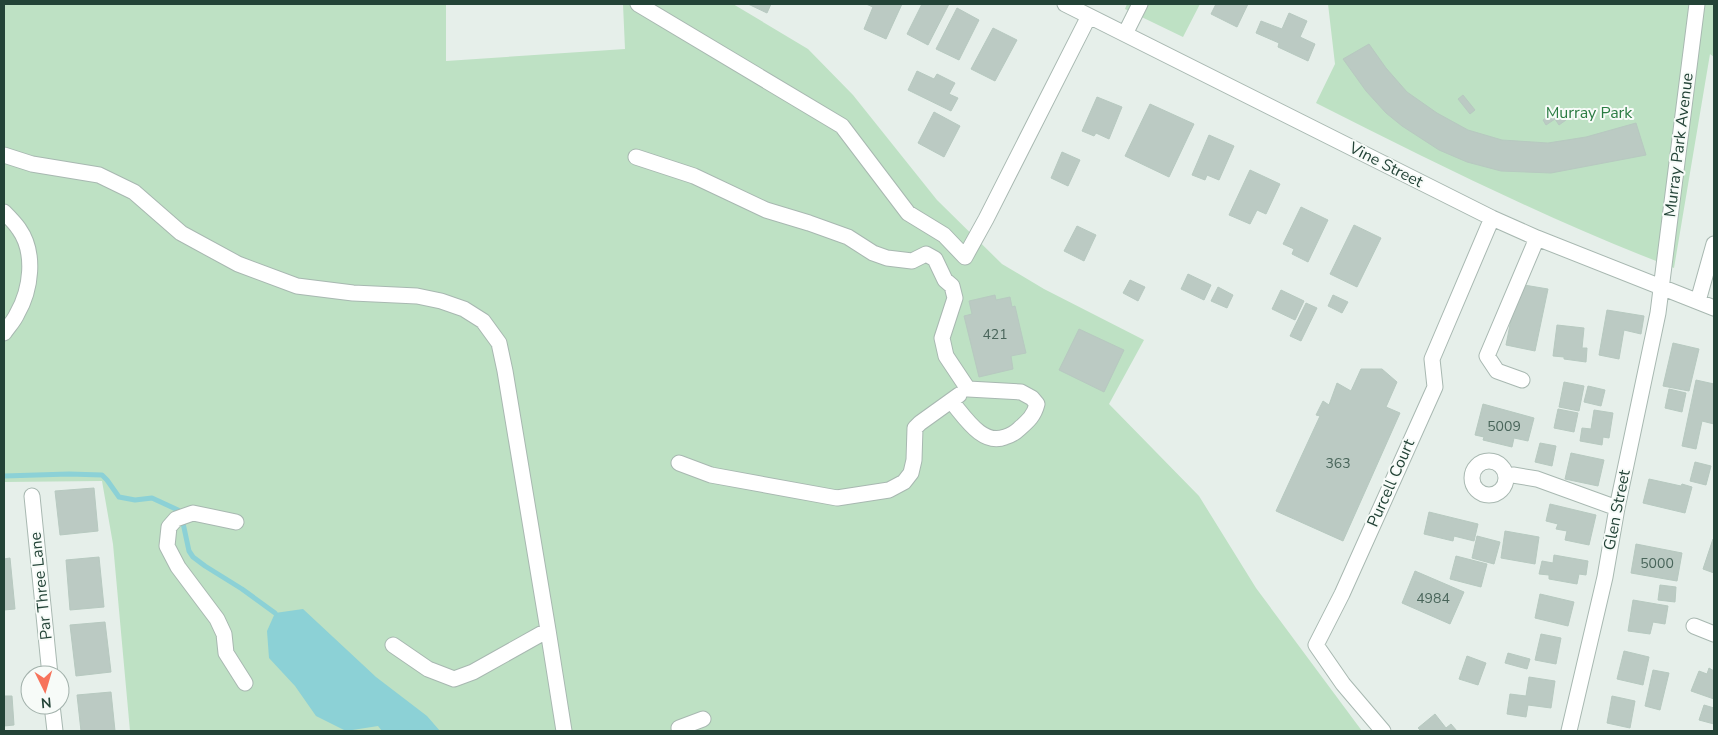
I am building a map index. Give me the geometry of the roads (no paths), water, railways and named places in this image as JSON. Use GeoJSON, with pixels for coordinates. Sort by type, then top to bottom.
{"type":"FeatureCollection","features":[{"type":"Feature","properties":{"kind":"street"},"geometry":{"type":"LineString","coordinates":[[638,4],[842,126],[908,213],[944,235],[965,256],[986,219],[1089,16]]}},
{"type":"Feature","properties":{"kind":"street","name":"Vine Street"},"geometry":{"type":"LineString","coordinates":[[1065,4],[1492,218],[1537,238],[1714,308]]}},
{"type":"Feature","properties":{"kind":"street"},"geometry":{"type":"LineString","coordinates":[[1125,34],[1140,4]]}},
{"type":"Feature","properties":{"kind":"street","name":"Murray Park Avenue"},"geometry":{"type":"LineString","coordinates":[[1660,287],[1697,4]]}},
{"type":"Feature","properties":{"kind":"street"},"geometry":{"type":"LineString","coordinates":[[4,155],[32,164],[99,175],[134,192],[181,233],[238,264],[297,286],[417,296],[441,301],[464,309],[483,321],[499,343],[505,371],[564,731]]}},
{"type":"Feature","properties":{"kind":"street"},"geometry":{"type":"LineString","coordinates":[[636,157],[694,176],[766,210],[848,237],[887,258],[912,261],[926,254],[935,258],[945,280],[952,286],[955,298],[942,338],[946,356],[968,389]]}},
{"type":"Feature","properties":{"kind":"street"},"geometry":{"type":"LineString","coordinates":[[4,212],[20,231],[29,252],[30,270],[26,293],[18,314],[4,333]]}},
{"type":"Feature","properties":{"kind":"street","name":"Purcell Court"},"geometry":{"type":"LineString","coordinates":[[1383,731],[1344,684],[1316,645],[1342,594],[1435,388],[1432,359],[1492,218]]}},
{"type":"Feature","properties":{"kind":"street"},"geometry":{"type":"LineString","coordinates":[[1522,380],[1497,371],[1486,356],[1537,238]]}},
{"type":"Feature","properties":{"kind":"street"},"geometry":{"type":"LineString","coordinates":[[1698,301],[1714,244]]}},
{"type":"Feature","properties":{"kind":"street","name":"Glen Street"},"geometry":{"type":"LineString","coordinates":[[1570,731],[1605,577],[1616,508],[1658,313],[1660,287]]}},
{"type":"Feature","properties":{"kind":"street"},"geometry":{"type":"LineString","coordinates":[[679,463],[711,475],[837,498],[889,490],[904,482],[911,473],[914,460],[915,428],[951,401],[968,389],[1021,392],[1032,398],[1037,404],[1034,415],[1016,432],[997,440],[984,437],[951,401]]}},
{"type":"Feature","properties":{"kind":"street"},"geometry":{"type":"LineString","coordinates":[[1506,477],[1513,475],[1537,479],[1616,508]]}},
{"type":"Feature","properties":{"kind":"street","name":"Par Three Lane"},"geometry":{"type":"LineString","coordinates":[[32,496],[49,665]]}},
{"type":"Feature","properties":{"kind":"street"},"geometry":{"type":"LineString","coordinates":[[236,522],[192,513],[176,520],[169,527],[167,546],[178,567],[217,619],[224,634],[226,653],[245,682]]}},
{"type":"Feature","properties":{"kind":"street"},"geometry":{"type":"LineString","coordinates":[[1694,626],[1714,634]]}},
{"type":"Feature","properties":{"kind":"street"},"geometry":{"type":"LineString","coordinates":[[393,645],[428,669],[454,679],[473,672],[548,630]]}},
{"type":"Feature","properties":{"kind":"street"},"geometry":{"type":"LineString","coordinates":[[53,715],[55,731]]}},
{"type":"Feature","properties":{"kind":"street"},"geometry":{"type":"LineString","coordinates":[[680,731],[679,728],[703,718]]}},
{"type":"Feature","properties":{"kind":"water"},"geometry":{"type":"Polygon","coordinates":[[[303,609],[376,677],[427,716],[440,731],[382,731],[378,726],[346,731],[316,716],[295,686],[269,658],[267,631],[275,613],[303,609]]]}},
{"type":"Feature","properties":{"kind":"waterway"},"geometry":{"type":"LineString","coordinates":[[4,476],[102,475],[119,497],[135,500],[152,498],[178,510]]}},
{"type":"Feature","properties":{"kind":"waterway"},"geometry":{"type":"LineString","coordinates":[[183,523],[189,551],[193,557],[275,613]]}},
{"type":"Feature","properties":{"kind":"park label","name":"Murray Park"},"geometry":{"type":"Point","coordinates":[1589,113]}}]}
